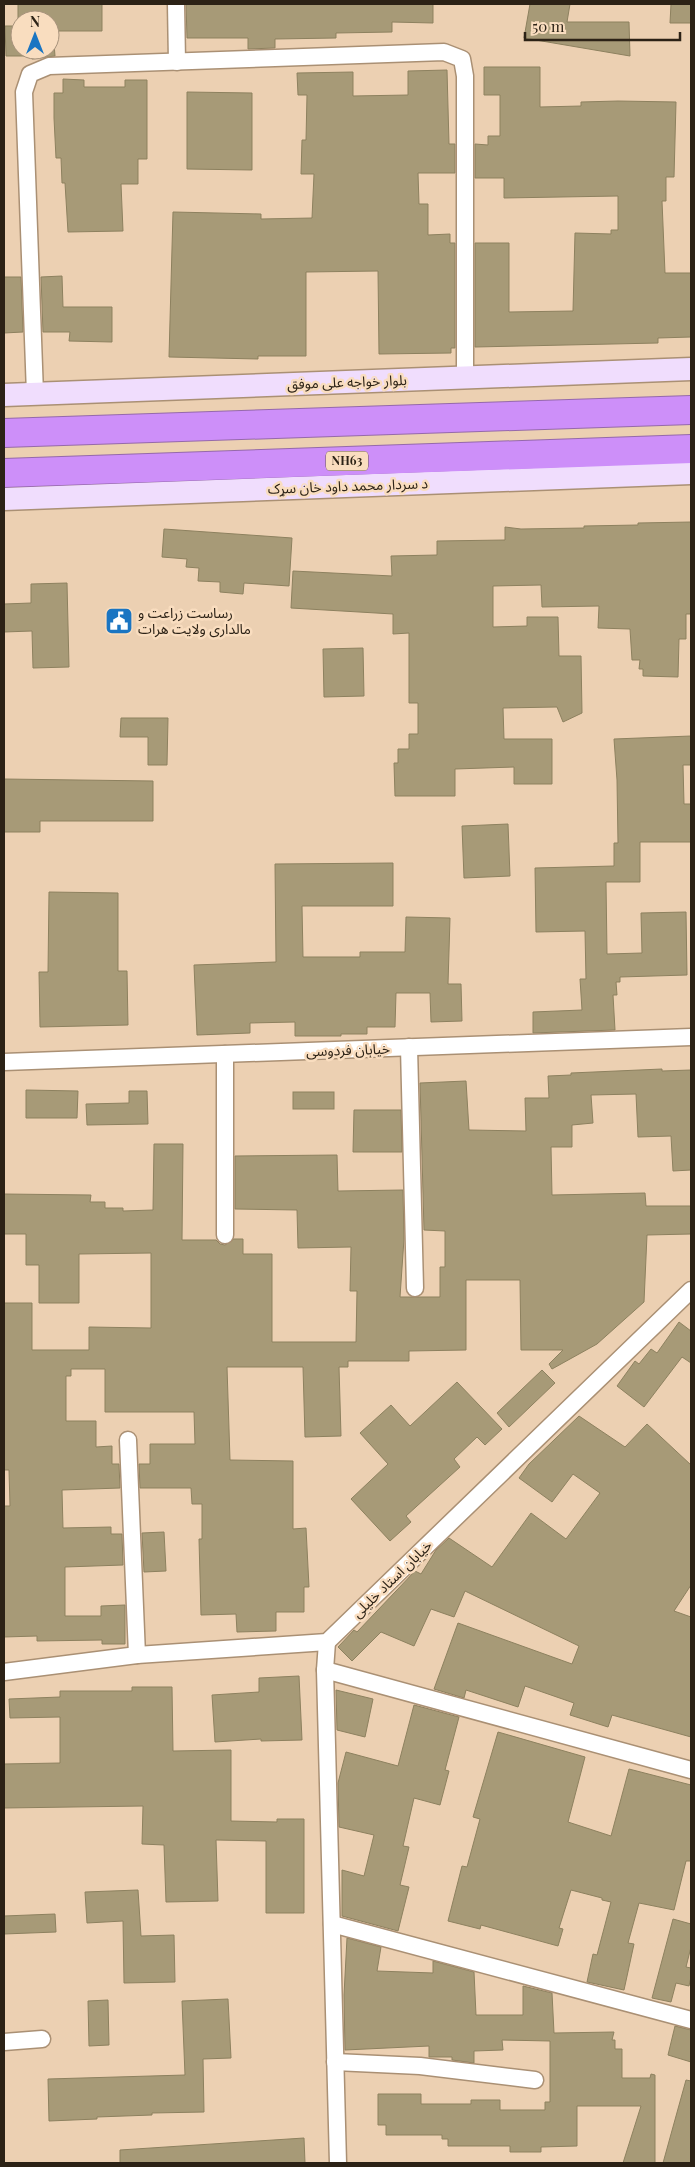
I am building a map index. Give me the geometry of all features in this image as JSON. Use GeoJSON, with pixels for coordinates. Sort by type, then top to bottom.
{"type":"FeatureCollection","features":[{"type":"Feature","properties":{"kind":"highway"},"geometry":{"type":"LineString","coordinates":[[4,433],[691,410]]}},
{"type":"Feature","properties":{"kind":"highway","name":"د سردار محمد داود خان سړک"},"geometry":{"type":"LineString","coordinates":[[4,473],[691,449]]}},
{"type":"Feature","properties":{"kind":"street"},"geometry":{"type":"LineString","coordinates":[[176,4],[177,62]]}},
{"type":"Feature","properties":{"kind":"street"},"geometry":{"type":"LineString","coordinates":[[35,394],[24,92],[30,74],[49,66],[444,52],[462,59],[465,76],[465,377]]}},
{"type":"Feature","properties":{"kind":"street","name":"بلوار خواجه علی موفق"},"geometry":{"type":"LineString","coordinates":[[4,395],[691,369]]}},
{"type":"Feature","properties":{"kind":"street","name":"د سردار محمد داود خان سړک"},"geometry":{"type":"LineString","coordinates":[[4,499],[691,473]]}},
{"type":"Feature","properties":{"kind":"street","name":"خیابان فردوسی"},"geometry":{"type":"LineString","coordinates":[[4,1062],[691,1037]]}},
{"type":"Feature","properties":{"kind":"street"},"geometry":{"type":"LineString","coordinates":[[409,1048],[415,1288]]}},
{"type":"Feature","properties":{"kind":"street"},"geometry":{"type":"LineString","coordinates":[[225,1054],[225,1235]]}},
{"type":"Feature","properties":{"kind":"street","name":"خیابان استاد خلیلی"},"geometry":{"type":"LineString","coordinates":[[327,1642],[691,1290]]}},
{"type":"Feature","properties":{"kind":"street"},"geometry":{"type":"LineString","coordinates":[[128,1440],[137,1655]]}},
{"type":"Feature","properties":{"kind":"street"},"geometry":{"type":"LineString","coordinates":[[4,1672],[137,1655],[327,1642],[325,1670],[338,2163]]}},
{"type":"Feature","properties":{"kind":"street"},"geometry":{"type":"LineString","coordinates":[[325,1670],[691,1770]]}},
{"type":"Feature","properties":{"kind":"street"},"geometry":{"type":"LineString","coordinates":[[332,1924],[691,2020]]}},
{"type":"Feature","properties":{"kind":"street"},"geometry":{"type":"LineString","coordinates":[[4,2042],[42,2039]]}},
{"type":"Feature","properties":{"kind":"street"},"geometry":{"type":"LineString","coordinates":[[336,2062],[420,2066],[535,2080]]}},
{"type":"Feature","properties":{"kind":"building"},"geometry":{"type":"Polygon","coordinates":[[[18,4],[102,4],[102,31],[60,31],[60,10],[18,10],[18,4]]]}},
{"type":"Feature","properties":{"kind":"building"},"geometry":{"type":"Polygon","coordinates":[[[186,4],[433,4],[433,23],[392,22],[392,32],[336,33],[336,38],[275,39],[275,48],[248,49],[248,38],[187,38],[186,4]]]}},
{"type":"Feature","properties":{"kind":"building"},"geometry":{"type":"Polygon","coordinates":[[[530,4],[570,4],[567,22],[629,22],[630,56],[524,38],[530,4]]]}},
{"type":"Feature","properties":{"kind":"building"},"geometry":{"type":"Polygon","coordinates":[[[671,4],[691,4],[691,23],[670,23],[671,4]]]}},
{"type":"Feature","properties":{"kind":"building"},"geometry":{"type":"Polygon","coordinates":[[[5,26],[10,26],[10,56],[6,56],[5,26]]]}},
{"type":"Feature","properties":{"kind":"building"},"geometry":{"type":"Polygon","coordinates":[[[484,67],[540,67],[540,107],[581,106],[581,102],[676,102],[674,177],[666,177],[666,201],[662,201],[665,273],[691,273],[691,337],[658,338],[658,343],[475,347],[475,243],[509,243],[509,312],[573,311],[575,233],[611,234],[611,230],[618,230],[618,196],[504,198],[504,178],[475,178],[475,144],[488,145],[488,136],[500,136],[500,95],[484,95],[484,67]]]}},
{"type":"Feature","properties":{"kind":"building"},"geometry":{"type":"Polygon","coordinates":[[[447,70],[449,144],[455,144],[455,173],[418,173],[419,204],[428,204],[428,235],[450,234],[450,243],[455,243],[455,348],[451,348],[451,353],[379,354],[378,271],[306,272],[306,356],[258,356],[258,359],[169,357],[173,212],[261,214],[261,219],[312,218],[314,174],[301,174],[302,140],[306,140],[307,95],[298,95],[297,73],[353,72],[353,96],[408,95],[408,71],[447,70]]]}},
{"type":"Feature","properties":{"kind":"building"},"geometry":{"type":"Polygon","coordinates":[[[63,79],[84,80],[84,87],[125,87],[125,80],[147,80],[147,159],[138,159],[138,184],[121,184],[123,231],[68,232],[65,183],[62,183],[61,158],[56,158],[54,118],[54,93],[63,93],[63,79]]]}},
{"type":"Feature","properties":{"kind":"building"},"geometry":{"type":"Polygon","coordinates":[[[187,92],[252,93],[252,170],[187,169],[187,92]]]}},
{"type":"Feature","properties":{"kind":"building"},"geometry":{"type":"Polygon","coordinates":[[[62,276],[63,307],[112,307],[112,342],[69,341],[70,332],[43,332],[41,277],[62,276]]]}},
{"type":"Feature","properties":{"kind":"building"},"geometry":{"type":"Polygon","coordinates":[[[4,277],[21,277],[23,332],[4,333],[4,277]]]}},
{"type":"Feature","properties":{"kind":"building"},"geometry":{"type":"Polygon","coordinates":[[[691,522],[691,614],[686,614],[686,639],[679,639],[678,677],[643,676],[643,669],[639,669],[640,660],[632,660],[630,629],[598,628],[599,606],[542,607],[541,585],[493,586],[493,627],[527,626],[527,617],[558,617],[559,656],[581,656],[582,713],[563,722],[557,707],[503,708],[504,739],[552,739],[552,784],[514,784],[514,767],[455,769],[455,796],[395,796],[394,763],[398,763],[398,749],[409,749],[409,734],[418,734],[418,703],[409,703],[409,633],[393,634],[393,614],[291,608],[293,571],[392,576],[391,556],[437,555],[437,541],[505,540],[505,527],[521,529],[584,528],[584,526],[691,522]]]}},
{"type":"Feature","properties":{"kind":"building"},"geometry":{"type":"Polygon","coordinates":[[[164,529],[292,538],[289,586],[244,583],[243,594],[220,592],[220,582],[198,581],[199,568],[186,567],[187,559],[162,557],[164,529]]]}},
{"type":"Feature","properties":{"kind":"building"},"geometry":{"type":"Polygon","coordinates":[[[67,583],[69,667],[33,668],[32,631],[4,632],[4,604],[31,603],[31,584],[67,583]]]}},
{"type":"Feature","properties":{"kind":"building"},"geometry":{"type":"Polygon","coordinates":[[[363,648],[364,696],[324,697],[323,649],[363,648]]]}},
{"type":"Feature","properties":{"kind":"building"},"geometry":{"type":"Polygon","coordinates":[[[121,718],[168,718],[167,765],[148,765],[148,737],[120,737],[121,718]]]}},
{"type":"Feature","properties":{"kind":"building"},"geometry":{"type":"Polygon","coordinates":[[[691,736],[691,765],[683,765],[684,804],[691,804],[691,842],[640,842],[640,882],[606,882],[607,954],[642,953],[641,913],[686,912],[687,975],[620,977],[620,982],[616,982],[617,995],[613,995],[615,1030],[533,1033],[533,1012],[582,1010],[580,979],[586,979],[585,931],[536,932],[535,868],[614,866],[614,843],[618,843],[614,739],[691,736]]]}},
{"type":"Feature","properties":{"kind":"building"},"geometry":{"type":"Polygon","coordinates":[[[4,779],[153,781],[153,821],[40,821],[40,832],[4,832],[4,779]]]}},
{"type":"Feature","properties":{"kind":"building"},"geometry":{"type":"Polygon","coordinates":[[[508,824],[510,876],[464,878],[462,826],[508,824]]]}},
{"type":"Feature","properties":{"kind":"building"},"geometry":{"type":"Polygon","coordinates":[[[393,863],[393,906],[302,906],[303,957],[360,957],[360,952],[405,952],[406,917],[450,918],[448,984],[461,984],[462,1021],[431,1022],[430,993],[396,993],[395,1027],[367,1027],[367,1034],[295,1036],[295,1022],[250,1023],[250,1033],[197,1035],[194,965],[276,962],[275,864],[393,863]]]}},
{"type":"Feature","properties":{"kind":"building"},"geometry":{"type":"Polygon","coordinates":[[[49,892],[118,893],[118,971],[127,971],[128,1025],[40,1027],[39,972],[48,972],[49,892]]]}},
{"type":"Feature","properties":{"kind":"building"},"geometry":{"type":"Polygon","coordinates":[[[662,1069],[662,1071],[691,1070],[691,1170],[673,1171],[671,1136],[638,1137],[636,1094],[591,1095],[593,1123],[572,1125],[572,1147],[551,1147],[552,1195],[645,1193],[646,1206],[691,1206],[691,1234],[647,1235],[644,1302],[597,1344],[552,1369],[549,1364],[563,1350],[521,1350],[520,1280],[466,1280],[466,1350],[409,1351],[409,1361],[348,1361],[348,1367],[339,1367],[341,1436],[305,1437],[303,1367],[227,1367],[230,1460],[293,1461],[293,1529],[306,1528],[309,1587],[304,1587],[304,1612],[276,1612],[276,1631],[237,1632],[236,1614],[201,1615],[199,1539],[202,1539],[202,1504],[192,1504],[191,1488],[140,1488],[139,1464],[150,1464],[150,1444],[195,1444],[194,1412],[105,1412],[105,1369],[71,1369],[71,1376],[66,1376],[66,1421],[96,1421],[96,1447],[112,1446],[112,1464],[119,1464],[120,1488],[62,1490],[63,1528],[111,1527],[111,1534],[122,1534],[123,1565],[65,1567],[65,1616],[101,1616],[101,1606],[125,1605],[125,1644],[102,1644],[102,1640],[37,1641],[37,1636],[4,1637],[4,1506],[10,1506],[9,1470],[4,1470],[4,1303],[32,1303],[32,1350],[89,1350],[89,1327],[151,1328],[151,1253],[79,1254],[79,1303],[39,1303],[39,1265],[26,1265],[26,1234],[4,1234],[4,1194],[91,1195],[90,1202],[105,1202],[105,1208],[123,1208],[123,1211],[153,1210],[154,1144],[183,1144],[182,1240],[216,1240],[220,1244],[225,1245],[234,1239],[243,1239],[243,1254],[272,1254],[272,1342],[356,1342],[357,1291],[350,1291],[351,1247],[298,1248],[297,1210],[235,1209],[235,1156],[337,1155],[338,1191],[403,1190],[404,1239],[400,1297],[440,1297],[440,1267],[445,1267],[445,1231],[424,1230],[420,1083],[466,1081],[469,1130],[526,1131],[525,1098],[549,1098],[548,1076],[571,1075],[571,1073],[662,1069]]]}},
{"type":"Feature","properties":{"kind":"building"},"geometry":{"type":"Polygon","coordinates":[[[26,1090],[78,1091],[77,1118],[26,1118],[26,1090]]]}},
{"type":"Feature","properties":{"kind":"building"},"geometry":{"type":"Polygon","coordinates":[[[129,1091],[147,1091],[148,1124],[87,1125],[86,1104],[129,1103],[129,1091]]]}},
{"type":"Feature","properties":{"kind":"building"},"geometry":{"type":"Polygon","coordinates":[[[293,1092],[334,1092],[334,1109],[293,1109],[293,1092]]]}},
{"type":"Feature","properties":{"kind":"building"},"geometry":{"type":"Polygon","coordinates":[[[354,1110],[401,1110],[402,1152],[353,1152],[354,1110]]]}},
{"type":"Feature","properties":{"kind":"building"},"geometry":{"type":"Polygon","coordinates":[[[679,1322],[691,1331],[691,1363],[682,1357],[644,1407],[617,1386],[635,1361],[639,1364],[651,1349],[657,1353],[679,1322]]]}},
{"type":"Feature","properties":{"kind":"building"},"geometry":{"type":"Polygon","coordinates":[[[542,1370],[555,1383],[509,1427],[497,1413],[542,1370]]]}},
{"type":"Feature","properties":{"kind":"building"},"geometry":{"type":"Polygon","coordinates":[[[457,1382],[502,1429],[485,1445],[477,1437],[454,1459],[460,1467],[406,1516],[411,1522],[390,1541],[351,1499],[388,1464],[360,1433],[391,1405],[410,1426],[457,1382]]]}},
{"type":"Feature","properties":{"kind":"building"},"geometry":{"type":"Polygon","coordinates":[[[579,1416],[625,1447],[647,1424],[691,1465],[691,1585],[674,1611],[691,1617],[691,1737],[612,1715],[608,1727],[570,1715],[574,1703],[525,1686],[518,1707],[466,1690],[464,1698],[434,1689],[458,1623],[572,1664],[579,1646],[465,1591],[454,1617],[431,1609],[414,1646],[381,1632],[352,1661],[338,1647],[354,1630],[357,1632],[415,1571],[421,1574],[436,1550],[449,1538],[492,1567],[531,1513],[566,1539],[600,1493],[573,1474],[552,1502],[519,1478],[529,1464],[579,1416]]]}},
{"type":"Feature","properties":{"kind":"building"},"geometry":{"type":"Polygon","coordinates":[[[164,1532],[166,1571],[144,1572],[142,1533],[164,1532]]]}},
{"type":"Feature","properties":{"kind":"building"},"geometry":{"type":"Polygon","coordinates":[[[299,1676],[302,1740],[261,1741],[261,1739],[215,1742],[212,1695],[259,1692],[259,1678],[299,1676]]]}},
{"type":"Feature","properties":{"kind":"building"},"geometry":{"type":"Polygon","coordinates":[[[132,1687],[172,1687],[173,1751],[231,1750],[231,1821],[277,1822],[277,1819],[304,1819],[304,1913],[266,1913],[266,1841],[216,1840],[218,1901],[166,1902],[164,1845],[142,1844],[143,1806],[4,1808],[4,1764],[60,1763],[60,1717],[10,1718],[9,1699],[60,1697],[60,1691],[132,1691],[132,1687]]]}},
{"type":"Feature","properties":{"kind":"building"},"geometry":{"type":"Polygon","coordinates":[[[336,1690],[373,1699],[365,1737],[337,1730],[336,1690]]]}},
{"type":"Feature","properties":{"kind":"building"},"geometry":{"type":"Polygon","coordinates":[[[414,1705],[459,1717],[445,1770],[449,1771],[440,1805],[414,1798],[403,1846],[409,1847],[400,1885],[409,1887],[398,1931],[342,1916],[342,1870],[364,1876],[374,1835],[339,1827],[338,1783],[346,1752],[398,1766],[414,1705]]]}},
{"type":"Feature","properties":{"kind":"building"},"geometry":{"type":"Polygon","coordinates":[[[498,1732],[585,1757],[568,1822],[611,1836],[629,1769],[691,1785],[691,1861],[686,1861],[674,1910],[639,1903],[628,1943],[634,1944],[624,1990],[587,1982],[593,1954],[597,1955],[611,1902],[602,1900],[602,1898],[571,1890],[559,1928],[563,1929],[558,1946],[481,1925],[480,1929],[448,1921],[462,1866],[467,1867],[480,1819],[473,1817],[498,1732]]]}},
{"type":"Feature","properties":{"kind":"building"},"geometry":{"type":"Polygon","coordinates":[[[138,1890],[141,1936],[174,1935],[175,1982],[124,1983],[123,1921],[87,1923],[85,1892],[138,1890]]]}},
{"type":"Feature","properties":{"kind":"building"},"geometry":{"type":"Polygon","coordinates":[[[55,1914],[56,1932],[4,1934],[4,1916],[55,1914]]]}},
{"type":"Feature","properties":{"kind":"building"},"geometry":{"type":"Polygon","coordinates":[[[673,1919],[691,1924],[691,1947],[686,1967],[691,1968],[691,1977],[689,1986],[676,1983],[671,2002],[652,1998],[673,1919]]]}},
{"type":"Feature","properties":{"kind":"building"},"geometry":{"type":"Polygon","coordinates":[[[347,1938],[381,1947],[377,1971],[433,1973],[433,1961],[474,1972],[476,2015],[523,2015],[523,1986],[552,1993],[554,2033],[614,2032],[612,2040],[615,2040],[615,2049],[622,2049],[622,2078],[650,2078],[651,2074],[655,2075],[655,2163],[623,2163],[641,2106],[577,2106],[577,2146],[541,2147],[541,2152],[510,2152],[510,2146],[448,2146],[448,2139],[442,2139],[442,2135],[386,2135],[386,2125],[378,2125],[378,2094],[421,2094],[421,2104],[471,2104],[471,2100],[500,2100],[500,2110],[545,2110],[545,2102],[550,2102],[550,2041],[502,2040],[503,2050],[474,2051],[474,2063],[452,2060],[452,2057],[429,2057],[429,2046],[345,2050],[344,1995],[347,1938]]]}},
{"type":"Feature","properties":{"kind":"building"},"geometry":{"type":"Polygon","coordinates":[[[228,1999],[231,2058],[203,2059],[204,2112],[152,2113],[152,2115],[49,2121],[48,2079],[185,2075],[182,2001],[228,1999]]]}},
{"type":"Feature","properties":{"kind":"building"},"geometry":{"type":"Polygon","coordinates":[[[108,2000],[109,2045],[89,2046],[88,2001],[108,2000]]]}},
{"type":"Feature","properties":{"kind":"building"},"geometry":{"type":"Polygon","coordinates":[[[675,2026],[691,2030],[691,2062],[668,2055],[675,2026]]]}},
{"type":"Feature","properties":{"kind":"building"},"geometry":{"type":"Polygon","coordinates":[[[686,2080],[691,2081],[691,2163],[663,2163],[686,2080]]]}},
{"type":"Feature","properties":{"kind":"building"},"geometry":{"type":"Polygon","coordinates":[[[304,2138],[305,2163],[120,2163],[120,2150],[304,2138]]]}},
{"type":"Feature","properties":{"kind":"place","name":"رساست زراعت و مالداری ولایت هرات"},"geometry":{"type":"Point","coordinates":[119,621]}}]}
